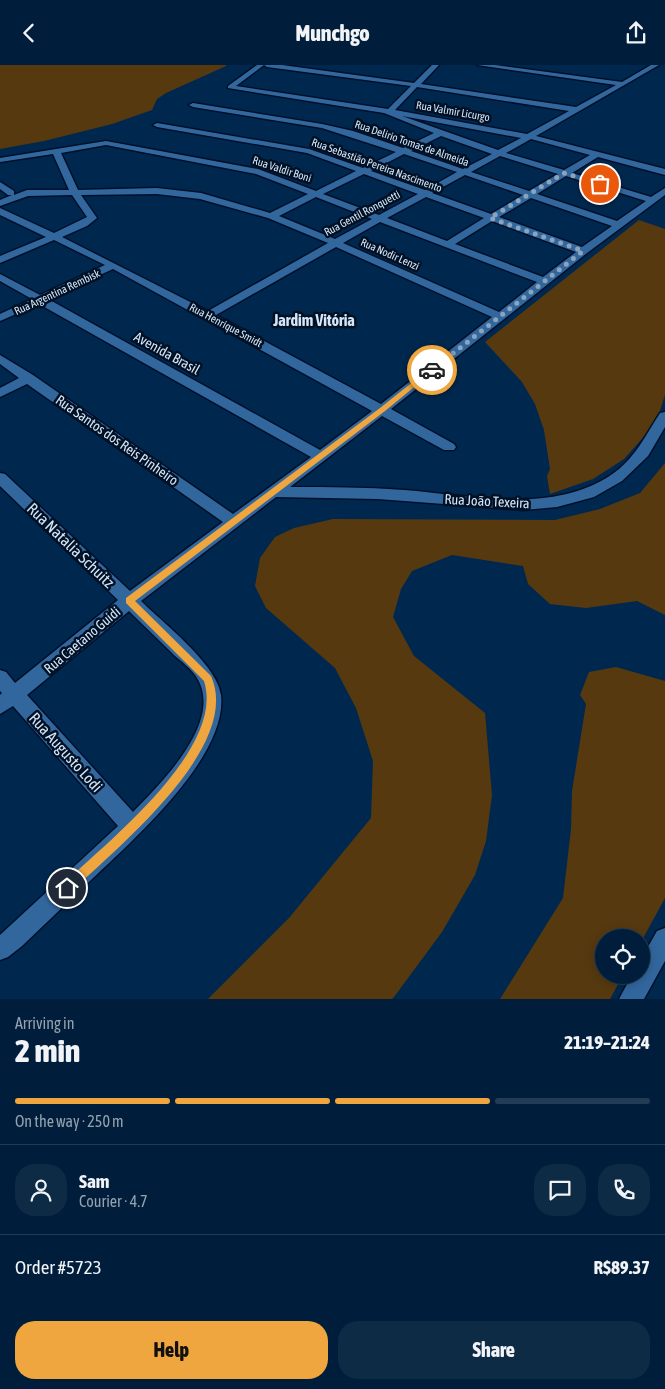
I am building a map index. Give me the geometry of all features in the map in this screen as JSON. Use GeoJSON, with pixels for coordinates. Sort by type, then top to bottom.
{"type":"FeatureCollection","features":[{"type":"Feature","properties":{"kind":"street","name":"Rua Valmir Licurgo"},"geometry":{"type":"LineString","coordinates":[[261,65],[231,86],[233,89],[388,111],[530,137],[665,172]]}},
{"type":"Feature","properties":{"kind":"street"},"geometry":{"type":"LineString","coordinates":[[267,65],[342,72],[578,110]]}},
{"type":"Feature","properties":{"kind":"street"},"geometry":{"type":"LineString","coordinates":[[436,65],[388,113],[439,134],[498,154],[653,200]]}},
{"type":"Feature","properties":{"kind":"street"},"geometry":{"type":"LineString","coordinates":[[480,65],[623,84]]}},
{"type":"Feature","properties":{"kind":"street","name":"Rua Gentil Ronquetti"},"geometry":{"type":"LineString","coordinates":[[208,315],[334,242],[530,137],[656,65]]}},
{"type":"Feature","properties":{"kind":"street","name":"Rua Delirio Tomas de Almeida"},"geometry":{"type":"LineString","coordinates":[[193,105],[322,126],[350,133],[619,225]]}},
{"type":"Feature","properties":{"kind":"street"},"geometry":{"type":"LineString","coordinates":[[270,216],[460,124]]}},
{"type":"Feature","properties":{"kind":"street","name":"Rua Sebastião Pereira Nascimento"},"geometry":{"type":"LineString","coordinates":[[157,125],[297,148],[583,251]]}},
{"type":"Feature","properties":{"kind":"street","name":"Rua Valdir Boni"},"geometry":{"type":"LineString","coordinates":[[0,160],[98,144],[114,144],[258,172],[381,217],[544,281]]}},
{"type":"Feature","properties":{"kind":"street"},"geometry":{"type":"LineString","coordinates":[[0,260],[84,225],[92,218],[75,192],[56,151]]}},
{"type":"Feature","properties":{"kind":"street"},"geometry":{"type":"LineString","coordinates":[[448,244],[597,154]]}},
{"type":"Feature","properties":{"kind":"street"},"geometry":{"type":"LineString","coordinates":[[0,185],[11,193]]}},
{"type":"Feature","properties":{"kind":"street","name":"Rua Caetano Guidi"},"geometry":{"type":"LineString","coordinates":[[7,701],[129,601],[383,409],[583,251],[665,191]]}},
{"type":"Feature","properties":{"kind":"street","name":"Rua Nodir Lenzi"},"geometry":{"type":"LineString","coordinates":[[0,193],[179,192],[201,196],[270,216],[334,242],[499,316]]}},
{"type":"Feature","properties":{"kind":"street"},"geometry":{"type":"LineString","coordinates":[[0,203],[27,193]]}},
{"type":"Feature","properties":{"kind":"street","name":"Rua Henrique Smidt"},"geometry":{"type":"LineString","coordinates":[[0,211],[113,265],[383,409],[449,447]]}},
{"type":"Feature","properties":{"kind":"street"},"geometry":{"type":"LineString","coordinates":[[0,250],[11,256]]}},
{"type":"Feature","properties":{"kind":"street","name":"Rua Argentina Rembisk"},"geometry":{"type":"LineString","coordinates":[[0,318],[113,265]]}},
{"type":"Feature","properties":{"kind":"street","name":"Avenida Brasil"},"geometry":{"type":"LineString","coordinates":[[0,277],[320,456]]}},
{"type":"Feature","properties":{"kind":"street","name":"Rua Santos dos Reis Pinheiro"},"geometry":{"type":"LineString","coordinates":[[0,359],[30,378],[234,522]]}},
{"type":"Feature","properties":{"kind":"street"},"geometry":{"type":"LineString","coordinates":[[0,393],[30,378]]}},
{"type":"Feature","properties":{"kind":"street","name":"Rua João Texeira"},"geometry":{"type":"LineString","coordinates":[[273,492],[370,493],[499,504],[556,503],[589,494],[618,477],[646,449],[665,416]]}},
{"type":"Feature","properties":{"kind":"street","name":"Rua Natalia Schuitz"},"geometry":{"type":"LineString","coordinates":[[0,478],[202,671],[208,679],[212,700],[211,713],[205,732],[188,763],[159,800],[14,938],[0,949]]}},
{"type":"Feature","properties":{"kind":"street","name":"Rua Augusto Lodi"},"geometry":{"type":"LineString","coordinates":[[0,678],[7,701],[132,826]]}},
{"type":"Feature","properties":{"kind":"street"},"geometry":{"type":"LineString","coordinates":[[630,999],[665,939]]}},
{"type":"Feature","properties":{"kind":"shaded area"},"geometry":{"type":"Polygon","coordinates":[[[0,65],[226,66],[166,93],[157,99],[152,110],[112,124],[44,141],[0,149],[0,65]]]}},
{"type":"Feature","properties":{"kind":"shaded area"},"geometry":{"type":"Polygon","coordinates":[[[639,220],[665,229],[665,395],[656,423],[624,459],[593,479],[550,494],[547,476],[550,469],[544,430],[535,404],[522,382],[485,342],[639,220]]]}},
{"type":"Feature","properties":{"kind":"shaded area"},"geometry":{"type":"Polygon","coordinates":[[[665,463],[665,615],[637,601],[586,608],[550,604],[528,584],[523,566],[452,555],[412,571],[401,589],[393,617],[414,656],[485,713],[492,795],[486,841],[475,875],[442,932],[394,997],[392,999],[208,999],[289,918],[371,818],[373,761],[356,708],[335,668],[266,608],[255,586],[260,558],[275,537],[294,528],[333,519],[555,520],[600,509],[640,493],[665,463]]]}},
{"type":"Feature","properties":{"kind":"shaded area"},"geometry":{"type":"Polygon","coordinates":[[[616,667],[665,681],[665,898],[648,929],[595,929],[595,984],[618,984],[610,999],[500,999],[563,898],[571,829],[572,791],[586,704],[580,695],[589,672],[616,667]]]}},
{"type":"Feature","properties":{"kind":"way so far"},"geometry":{"type":"LineString","coordinates":[[432,370],[583,251],[490,218],[564,173],[600,184]]}},
{"type":"Feature","properties":{"kind":"district","name":"Jardim Vitória"},"geometry":{"type":"Point","coordinates":[314,320]}},
{"type":"Feature","properties":{"kind":"route"},"geometry":{"type":"LineString","coordinates":[[67,888],[159,800],[178,777],[205,732],[211,713],[212,690],[208,679],[129,601],[432,370]]}}]}
